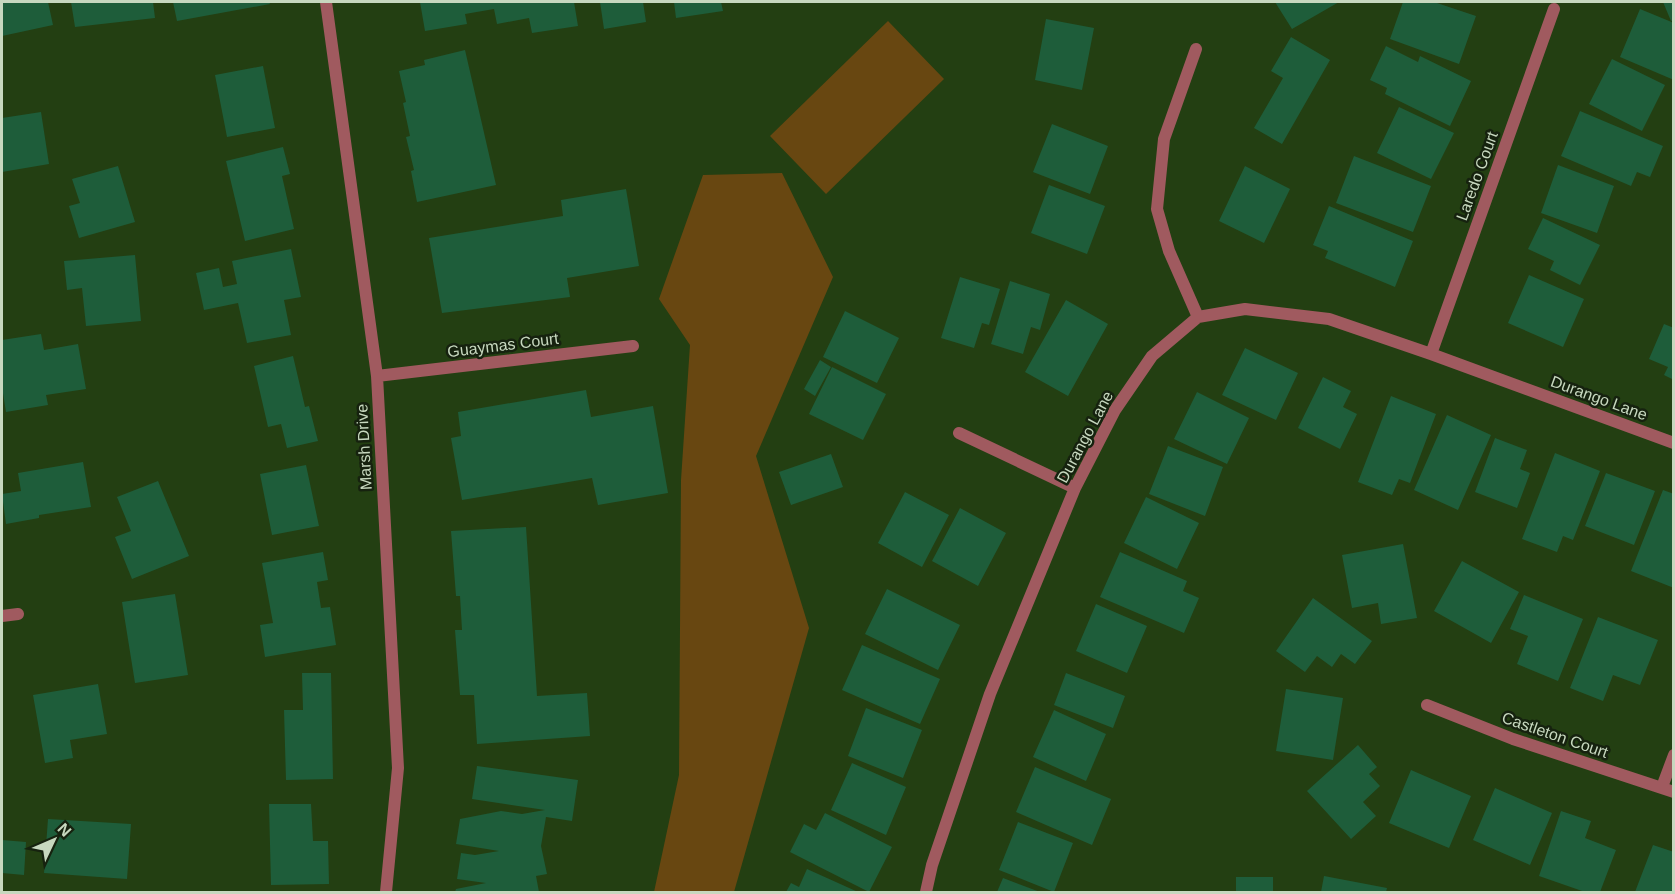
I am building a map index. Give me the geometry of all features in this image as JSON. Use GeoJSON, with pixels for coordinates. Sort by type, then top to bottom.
{"type":"FeatureCollection","features":[{"type":"Feature","properties":{"kind":"street","name":"Marsh Drive"},"geometry":{"type":"LineString","coordinates":[[326,2],[377,376],[398,768],[386,892]]}},
{"type":"Feature","properties":{"kind":"street","name":"Laredo Court"},"geometry":{"type":"LineString","coordinates":[[1431,354],[1554,9]]}},
{"type":"Feature","properties":{"kind":"street"},"geometry":{"type":"LineString","coordinates":[[1196,49],[1164,139],[1156,209],[1168,251],[1198,317]]}},
{"type":"Feature","properties":{"kind":"street","name":"Durango Lane"},"geometry":{"type":"LineString","coordinates":[[926,892],[932,865],[990,694],[1075,488],[1115,410],[1152,356],[1198,317],[1245,309],[1329,319],[1674,443]]}},
{"type":"Feature","properties":{"kind":"street","name":"Guaymas Court"},"geometry":{"type":"LineString","coordinates":[[377,376],[633,346]]}},
{"type":"Feature","properties":{"kind":"street"},"geometry":{"type":"LineString","coordinates":[[959,433],[1075,488]]}},
{"type":"Feature","properties":{"kind":"street"},"geometry":{"type":"LineString","coordinates":[[2,616],[18,614]]}},
{"type":"Feature","properties":{"kind":"street","name":"Castleton Court"},"geometry":{"type":"LineString","coordinates":[[1427,705],[1513,739],[1668,789]]}},
{"type":"Feature","properties":{"kind":"street"},"geometry":{"type":"LineString","coordinates":[[1668,789],[1674,755]]}},
{"type":"Feature","properties":{"kind":"shaded area"},"geometry":{"type":"Polygon","coordinates":[[[888,21],[944,79],[826,194],[770,136],[888,21]]]}},
{"type":"Feature","properties":{"kind":"shaded area"},"geometry":{"type":"Polygon","coordinates":[[[782,173],[833,277],[756,456],[809,628],[734,892],[654,892],[679,775],[681,480],[690,345],[659,299],[703,175],[782,173]]]}},
{"type":"Feature","properties":{"kind":"building"},"geometry":{"type":"Polygon","coordinates":[[[2,2],[48,2],[53,25],[2,36],[2,2]]]}},
{"type":"Feature","properties":{"kind":"building"},"geometry":{"type":"Polygon","coordinates":[[[71,2],[153,2],[155,18],[75,27],[71,2]]]}},
{"type":"Feature","properties":{"kind":"building"},"geometry":{"type":"Polygon","coordinates":[[[173,2],[269,2],[270,4],[177,21],[173,2]]]}},
{"type":"Feature","properties":{"kind":"building"},"geometry":{"type":"Polygon","coordinates":[[[420,2],[574,2],[578,26],[532,33],[529,18],[497,24],[494,9],[465,14],[467,24],[425,31],[420,2]]]}},
{"type":"Feature","properties":{"kind":"building"},"geometry":{"type":"Polygon","coordinates":[[[600,2],[643,2],[646,22],[604,29],[600,2]]]}},
{"type":"Feature","properties":{"kind":"building"},"geometry":{"type":"Polygon","coordinates":[[[674,2],[721,2],[723,11],[676,18],[674,2]]]}},
{"type":"Feature","properties":{"kind":"building"},"geometry":{"type":"Polygon","coordinates":[[[1275,2],[1339,2],[1292,29],[1275,2]]]}},
{"type":"Feature","properties":{"kind":"building"},"geometry":{"type":"Polygon","coordinates":[[[1403,2],[1434,2],[1476,16],[1459,64],[1390,39],[1403,2]]]}},
{"type":"Feature","properties":{"kind":"building"},"geometry":{"type":"Polygon","coordinates":[[[1663,2],[1674,2],[1674,20],[1671,21],[1663,2]]]}},
{"type":"Feature","properties":{"kind":"building"},"geometry":{"type":"Polygon","coordinates":[[[1640,9],[1674,23],[1674,80],[1620,57],[1640,9]]]}},
{"type":"Feature","properties":{"kind":"building"},"geometry":{"type":"Polygon","coordinates":[[[1046,19],[1094,28],[1082,90],[1035,80],[1046,19]]]}},
{"type":"Feature","properties":{"kind":"building"},"geometry":{"type":"Polygon","coordinates":[[[1291,37],[1330,60],[1282,144],[1254,128],[1283,78],[1271,71],[1291,37]]]}},
{"type":"Feature","properties":{"kind":"building"},"geometry":{"type":"Polygon","coordinates":[[[1386,46],[1418,62],[1420,56],[1471,81],[1450,126],[1385,94],[1387,88],[1370,80],[1386,46]]]}},
{"type":"Feature","properties":{"kind":"building"},"geometry":{"type":"Polygon","coordinates":[[[465,50],[496,185],[417,202],[411,171],[414,170],[406,137],[410,136],[403,103],[406,102],[399,71],[425,65],[424,60],[465,50]]]}},
{"type":"Feature","properties":{"kind":"building"},"geometry":{"type":"Polygon","coordinates":[[[1612,59],[1665,85],[1642,131],[1589,104],[1612,59]]]}},
{"type":"Feature","properties":{"kind":"building"},"geometry":{"type":"Polygon","coordinates":[[[263,66],[275,128],[227,137],[215,75],[263,66]]]}},
{"type":"Feature","properties":{"kind":"building"},"geometry":{"type":"Polygon","coordinates":[[[1399,107],[1454,133],[1431,179],[1377,153],[1399,107]]]}},
{"type":"Feature","properties":{"kind":"building"},"geometry":{"type":"Polygon","coordinates":[[[1580,111],[1663,146],[1650,177],[1637,172],[1631,186],[1561,156],[1580,111]]]}},
{"type":"Feature","properties":{"kind":"building"},"geometry":{"type":"Polygon","coordinates":[[[41,112],[49,164],[2,172],[2,118],[41,112]]]}},
{"type":"Feature","properties":{"kind":"building"},"geometry":{"type":"Polygon","coordinates":[[[1052,124],[1108,146],[1090,194],[1033,172],[1052,124]]]}},
{"type":"Feature","properties":{"kind":"building"},"geometry":{"type":"Polygon","coordinates":[[[283,147],[290,174],[282,176],[294,229],[245,241],[226,161],[283,147]]]}},
{"type":"Feature","properties":{"kind":"building"},"geometry":{"type":"Polygon","coordinates":[[[1354,156],[1431,186],[1413,232],[1336,203],[1354,156]]]}},
{"type":"Feature","properties":{"kind":"building"},"geometry":{"type":"Polygon","coordinates":[[[1558,165],[1614,186],[1597,233],[1541,213],[1558,165]]]}},
{"type":"Feature","properties":{"kind":"building"},"geometry":{"type":"Polygon","coordinates":[[[118,166],[135,222],[79,238],[69,206],[80,203],[72,179],[118,166]]]}},
{"type":"Feature","properties":{"kind":"building"},"geometry":{"type":"Polygon","coordinates":[[[1245,166],[1290,189],[1264,243],[1219,221],[1245,166]]]}},
{"type":"Feature","properties":{"kind":"building"},"geometry":{"type":"Polygon","coordinates":[[[1049,185],[1105,206],[1087,254],[1031,233],[1049,185]]]}},
{"type":"Feature","properties":{"kind":"building"},"geometry":{"type":"Polygon","coordinates":[[[626,189],[639,266],[567,278],[570,297],[442,313],[429,238],[563,216],[561,200],[626,189]]]}},
{"type":"Feature","properties":{"kind":"building"},"geometry":{"type":"Polygon","coordinates":[[[1329,206],[1413,241],[1395,287],[1325,258],[1328,251],[1313,245],[1329,206]]]}},
{"type":"Feature","properties":{"kind":"building"},"geometry":{"type":"Polygon","coordinates":[[[1543,218],[1600,245],[1580,285],[1550,270],[1554,261],[1528,249],[1543,218]]]}},
{"type":"Feature","properties":{"kind":"building"},"geometry":{"type":"Polygon","coordinates":[[[291,249],[301,297],[284,300],[291,335],[247,343],[238,303],[204,310],[196,273],[219,268],[223,287],[237,284],[232,261],[291,249]]]}},
{"type":"Feature","properties":{"kind":"building"},"geometry":{"type":"Polygon","coordinates":[[[135,255],[141,321],[86,326],[82,288],[67,290],[64,261],[135,255]]]}},
{"type":"Feature","properties":{"kind":"building"},"geometry":{"type":"Polygon","coordinates":[[[1529,275],[1584,299],[1563,347],[1508,323],[1529,275]]]}},
{"type":"Feature","properties":{"kind":"building"},"geometry":{"type":"Polygon","coordinates":[[[960,277],[1000,289],[989,325],[982,323],[974,348],[941,338],[960,277]]]}},
{"type":"Feature","properties":{"kind":"building"},"geometry":{"type":"Polygon","coordinates":[[[1010,281],[1050,294],[1040,330],[1031,327],[1023,354],[991,344],[1010,281]]]}},
{"type":"Feature","properties":{"kind":"building"},"geometry":{"type":"Polygon","coordinates":[[[1066,300],[1108,324],[1068,396],[1025,372],[1066,300]]]}},
{"type":"Feature","properties":{"kind":"building"},"geometry":{"type":"Polygon","coordinates":[[[845,311],[899,338],[877,383],[823,357],[845,311]]]}},
{"type":"Feature","properties":{"kind":"building"},"geometry":{"type":"Polygon","coordinates":[[[1664,324],[1674,328],[1674,380],[1664,375],[1668,367],[1649,359],[1664,324]]]}},
{"type":"Feature","properties":{"kind":"building"},"geometry":{"type":"Polygon","coordinates":[[[41,334],[44,350],[78,344],[86,389],[46,395],[48,405],[6,412],[2,387],[2,340],[41,334]]]}},
{"type":"Feature","properties":{"kind":"building"},"geometry":{"type":"Polygon","coordinates":[[[1245,348],[1298,373],[1276,420],[1222,395],[1245,348]]]}},
{"type":"Feature","properties":{"kind":"building"},"geometry":{"type":"Polygon","coordinates":[[[293,356],[305,407],[309,406],[318,441],[287,448],[281,424],[268,427],[254,366],[293,356]]]}},
{"type":"Feature","properties":{"kind":"building"},"geometry":{"type":"Polygon","coordinates":[[[820,360],[831,367],[815,396],[804,389],[820,360]]]}},
{"type":"Feature","properties":{"kind":"building"},"geometry":{"type":"Polygon","coordinates":[[[832,367],[886,394],[863,440],[809,414],[832,367]]]}},
{"type":"Feature","properties":{"kind":"building"},"geometry":{"type":"Polygon","coordinates":[[[1323,377],[1351,391],[1343,407],[1357,414],[1340,449],[1298,428],[1323,377]]]}},
{"type":"Feature","properties":{"kind":"building"},"geometry":{"type":"Polygon","coordinates":[[[586,390],[591,417],[653,406],[668,493],[598,505],[592,478],[462,500],[451,438],[461,436],[458,412],[586,390]]]}},
{"type":"Feature","properties":{"kind":"building"},"geometry":{"type":"Polygon","coordinates":[[[1197,392],[1249,418],[1227,464],[1174,439],[1197,392]]]}},
{"type":"Feature","properties":{"kind":"building"},"geometry":{"type":"Polygon","coordinates":[[[1391,396],[1436,414],[1410,483],[1399,479],[1392,495],[1358,482],[1391,396]]]}},
{"type":"Feature","properties":{"kind":"building"},"geometry":{"type":"Polygon","coordinates":[[[1447,415],[1491,435],[1458,510],[1414,490],[1447,415]]]}},
{"type":"Feature","properties":{"kind":"building"},"geometry":{"type":"Polygon","coordinates":[[[1495,438],[1527,450],[1520,469],[1530,473],[1517,508],[1475,492],[1495,438]]]}},
{"type":"Feature","properties":{"kind":"building"},"geometry":{"type":"Polygon","coordinates":[[[1168,446],[1223,467],[1205,516],[1149,494],[1168,446]]]}},
{"type":"Feature","properties":{"kind":"building"},"geometry":{"type":"Polygon","coordinates":[[[1555,453],[1600,471],[1573,540],[1563,536],[1557,552],[1522,539],[1555,453]]]}},
{"type":"Feature","properties":{"kind":"building"},"geometry":{"type":"Polygon","coordinates":[[[831,454],[843,487],[791,505],[779,472],[831,454]]]}},
{"type":"Feature","properties":{"kind":"building"},"geometry":{"type":"Polygon","coordinates":[[[83,462],[91,507],[39,515],[39,518],[6,524],[2,494],[21,491],[18,473],[83,462]]]}},
{"type":"Feature","properties":{"kind":"building"},"geometry":{"type":"Polygon","coordinates":[[[306,465],[319,526],[272,535],[260,474],[306,465]]]}},
{"type":"Feature","properties":{"kind":"building"},"geometry":{"type":"Polygon","coordinates":[[[1606,473],[1655,491],[1634,545],[1585,526],[1606,473]]]}},
{"type":"Feature","properties":{"kind":"building"},"geometry":{"type":"Polygon","coordinates":[[[158,481],[189,556],[132,579],[115,537],[131,531],[117,497],[158,481]]]}},
{"type":"Feature","properties":{"kind":"building"},"geometry":{"type":"Polygon","coordinates":[[[1663,490],[1674,494],[1674,588],[1631,571],[1663,490]]]}},
{"type":"Feature","properties":{"kind":"building"},"geometry":{"type":"Polygon","coordinates":[[[905,492],[949,515],[922,567],[878,543],[905,492]]]}},
{"type":"Feature","properties":{"kind":"building"},"geometry":{"type":"Polygon","coordinates":[[[1146,497],[1199,523],[1177,569],[1124,543],[1146,497]]]}},
{"type":"Feature","properties":{"kind":"building"},"geometry":{"type":"Polygon","coordinates":[[[960,508],[1006,533],[978,586],[932,561],[960,508]]]}},
{"type":"Feature","properties":{"kind":"building"},"geometry":{"type":"Polygon","coordinates":[[[526,527],[537,696],[587,693],[590,736],[477,744],[474,695],[460,695],[455,630],[462,630],[460,596],[456,596],[451,531],[526,527]]]}},
{"type":"Feature","properties":{"kind":"building"},"geometry":{"type":"Polygon","coordinates":[[[1403,544],[1417,618],[1381,624],[1378,603],[1352,608],[1342,555],[1403,544]]]}},
{"type":"Feature","properties":{"kind":"building"},"geometry":{"type":"Polygon","coordinates":[[[323,552],[328,580],[317,582],[321,608],[330,607],[336,645],[265,657],[260,625],[273,623],[262,563],[323,552]]]}},
{"type":"Feature","properties":{"kind":"building"},"geometry":{"type":"Polygon","coordinates":[[[1120,552],[1187,581],[1183,591],[1199,598],[1184,633],[1100,597],[1120,552]]]}},
{"type":"Feature","properties":{"kind":"building"},"geometry":{"type":"Polygon","coordinates":[[[1462,561],[1519,592],[1491,643],[1434,611],[1462,561]]]}},
{"type":"Feature","properties":{"kind":"building"},"geometry":{"type":"Polygon","coordinates":[[[887,589],[960,625],[938,670],[865,634],[887,589]]]}},
{"type":"Feature","properties":{"kind":"building"},"geometry":{"type":"Polygon","coordinates":[[[175,594],[188,675],[135,683],[122,602],[175,594]]]}},
{"type":"Feature","properties":{"kind":"building"},"geometry":{"type":"Polygon","coordinates":[[[1524,595],[1583,619],[1558,681],[1517,664],[1528,636],[1510,629],[1524,595]]]}},
{"type":"Feature","properties":{"kind":"building"},"geometry":{"type":"Polygon","coordinates":[[[1313,598],[1372,641],[1355,664],[1341,654],[1332,667],[1317,656],[1305,672],[1276,651],[1313,598]]]}},
{"type":"Feature","properties":{"kind":"building"},"geometry":{"type":"Polygon","coordinates":[[[1096,604],[1147,626],[1127,673],[1076,651],[1096,604]]]}},
{"type":"Feature","properties":{"kind":"building"},"geometry":{"type":"Polygon","coordinates":[[[1598,617],[1658,640],[1640,685],[1613,675],[1603,701],[1570,688],[1598,617]]]}},
{"type":"Feature","properties":{"kind":"building"},"geometry":{"type":"Polygon","coordinates":[[[862,645],[940,679],[920,724],[842,690],[862,645]]]}},
{"type":"Feature","properties":{"kind":"building"},"geometry":{"type":"Polygon","coordinates":[[[302,673],[331,673],[333,779],[286,780],[284,710],[303,710],[302,673]]]}},
{"type":"Feature","properties":{"kind":"building"},"geometry":{"type":"Polygon","coordinates":[[[1066,673],[1125,696],[1113,728],[1054,705],[1066,673]]]}},
{"type":"Feature","properties":{"kind":"building"},"geometry":{"type":"Polygon","coordinates":[[[98,684],[107,734],[70,740],[73,758],[45,763],[33,695],[98,684]]]}},
{"type":"Feature","properties":{"kind":"building"},"geometry":{"type":"Polygon","coordinates":[[[1286,689],[1343,698],[1333,760],[1276,751],[1286,689]]]}},
{"type":"Feature","properties":{"kind":"building"},"geometry":{"type":"Polygon","coordinates":[[[866,708],[922,730],[903,778],[848,756],[866,708]]]}},
{"type":"Feature","properties":{"kind":"building"},"geometry":{"type":"Polygon","coordinates":[[[1054,710],[1106,734],[1086,781],[1033,757],[1054,710]]]}},
{"type":"Feature","properties":{"kind":"building"},"geometry":{"type":"Polygon","coordinates":[[[1358,745],[1377,767],[1369,774],[1380,786],[1363,802],[1376,816],[1351,839],[1307,791],[1358,745]]]}},
{"type":"Feature","properties":{"kind":"building"},"geometry":{"type":"Polygon","coordinates":[[[852,763],[906,787],[886,835],[831,810],[852,763]]]}},
{"type":"Feature","properties":{"kind":"building"},"geometry":{"type":"Polygon","coordinates":[[[477,766],[578,780],[572,821],[546,817],[541,846],[547,874],[536,876],[539,892],[455,892],[456,889],[486,883],[457,879],[461,853],[475,855],[499,851],[456,844],[460,819],[501,811],[522,814],[545,810],[472,799],[477,766]]]}},
{"type":"Feature","properties":{"kind":"building"},"geometry":{"type":"Polygon","coordinates":[[[1035,767],[1111,799],[1092,845],[1016,812],[1035,767]]]}},
{"type":"Feature","properties":{"kind":"building"},"geometry":{"type":"Polygon","coordinates":[[[1411,770],[1471,796],[1449,848],[1389,823],[1411,770]]]}},
{"type":"Feature","properties":{"kind":"building"},"geometry":{"type":"Polygon","coordinates":[[[1495,788],[1552,813],[1530,865],[1473,840],[1495,788]]]}},
{"type":"Feature","properties":{"kind":"building"},"geometry":{"type":"Polygon","coordinates":[[[269,804],[311,804],[313,841],[328,841],[329,884],[271,885],[269,804]]]}},
{"type":"Feature","properties":{"kind":"building"},"geometry":{"type":"Polygon","coordinates":[[[1561,811],[1591,821],[1585,838],[1616,850],[1600,892],[1585,892],[1539,876],[1561,811]]]}},
{"type":"Feature","properties":{"kind":"building"},"geometry":{"type":"Polygon","coordinates":[[[825,813],[892,847],[869,892],[790,852],[804,824],[816,830],[825,813]]]}},
{"type":"Feature","properties":{"kind":"building"},"geometry":{"type":"Polygon","coordinates":[[[48,819],[131,824],[127,879],[44,873],[48,819]]]}},
{"type":"Feature","properties":{"kind":"building"},"geometry":{"type":"Polygon","coordinates":[[[1018,822],[1073,843],[1054,892],[999,870],[1018,822]]]}},
{"type":"Feature","properties":{"kind":"building"},"geometry":{"type":"Polygon","coordinates":[[[2,840],[26,842],[24,875],[2,873],[2,840]]]}},
{"type":"Feature","properties":{"kind":"building"},"geometry":{"type":"Polygon","coordinates":[[[1653,845],[1674,852],[1674,892],[1635,892],[1653,845]]]}},
{"type":"Feature","properties":{"kind":"building"},"geometry":{"type":"Polygon","coordinates":[[[807,869],[858,892],[786,892],[791,883],[799,887],[807,869]]]}},
{"type":"Feature","properties":{"kind":"building"},"geometry":{"type":"Polygon","coordinates":[[[1324,876],[1387,888],[1386,892],[1321,892],[1324,876]]]}},
{"type":"Feature","properties":{"kind":"building"},"geometry":{"type":"Polygon","coordinates":[[[1236,877],[1273,877],[1273,892],[1236,892],[1236,877]]]}},
{"type":"Feature","properties":{"kind":"building"},"geometry":{"type":"Polygon","coordinates":[[[1003,878],[1040,892],[997,892],[1003,878]]]}}]}
